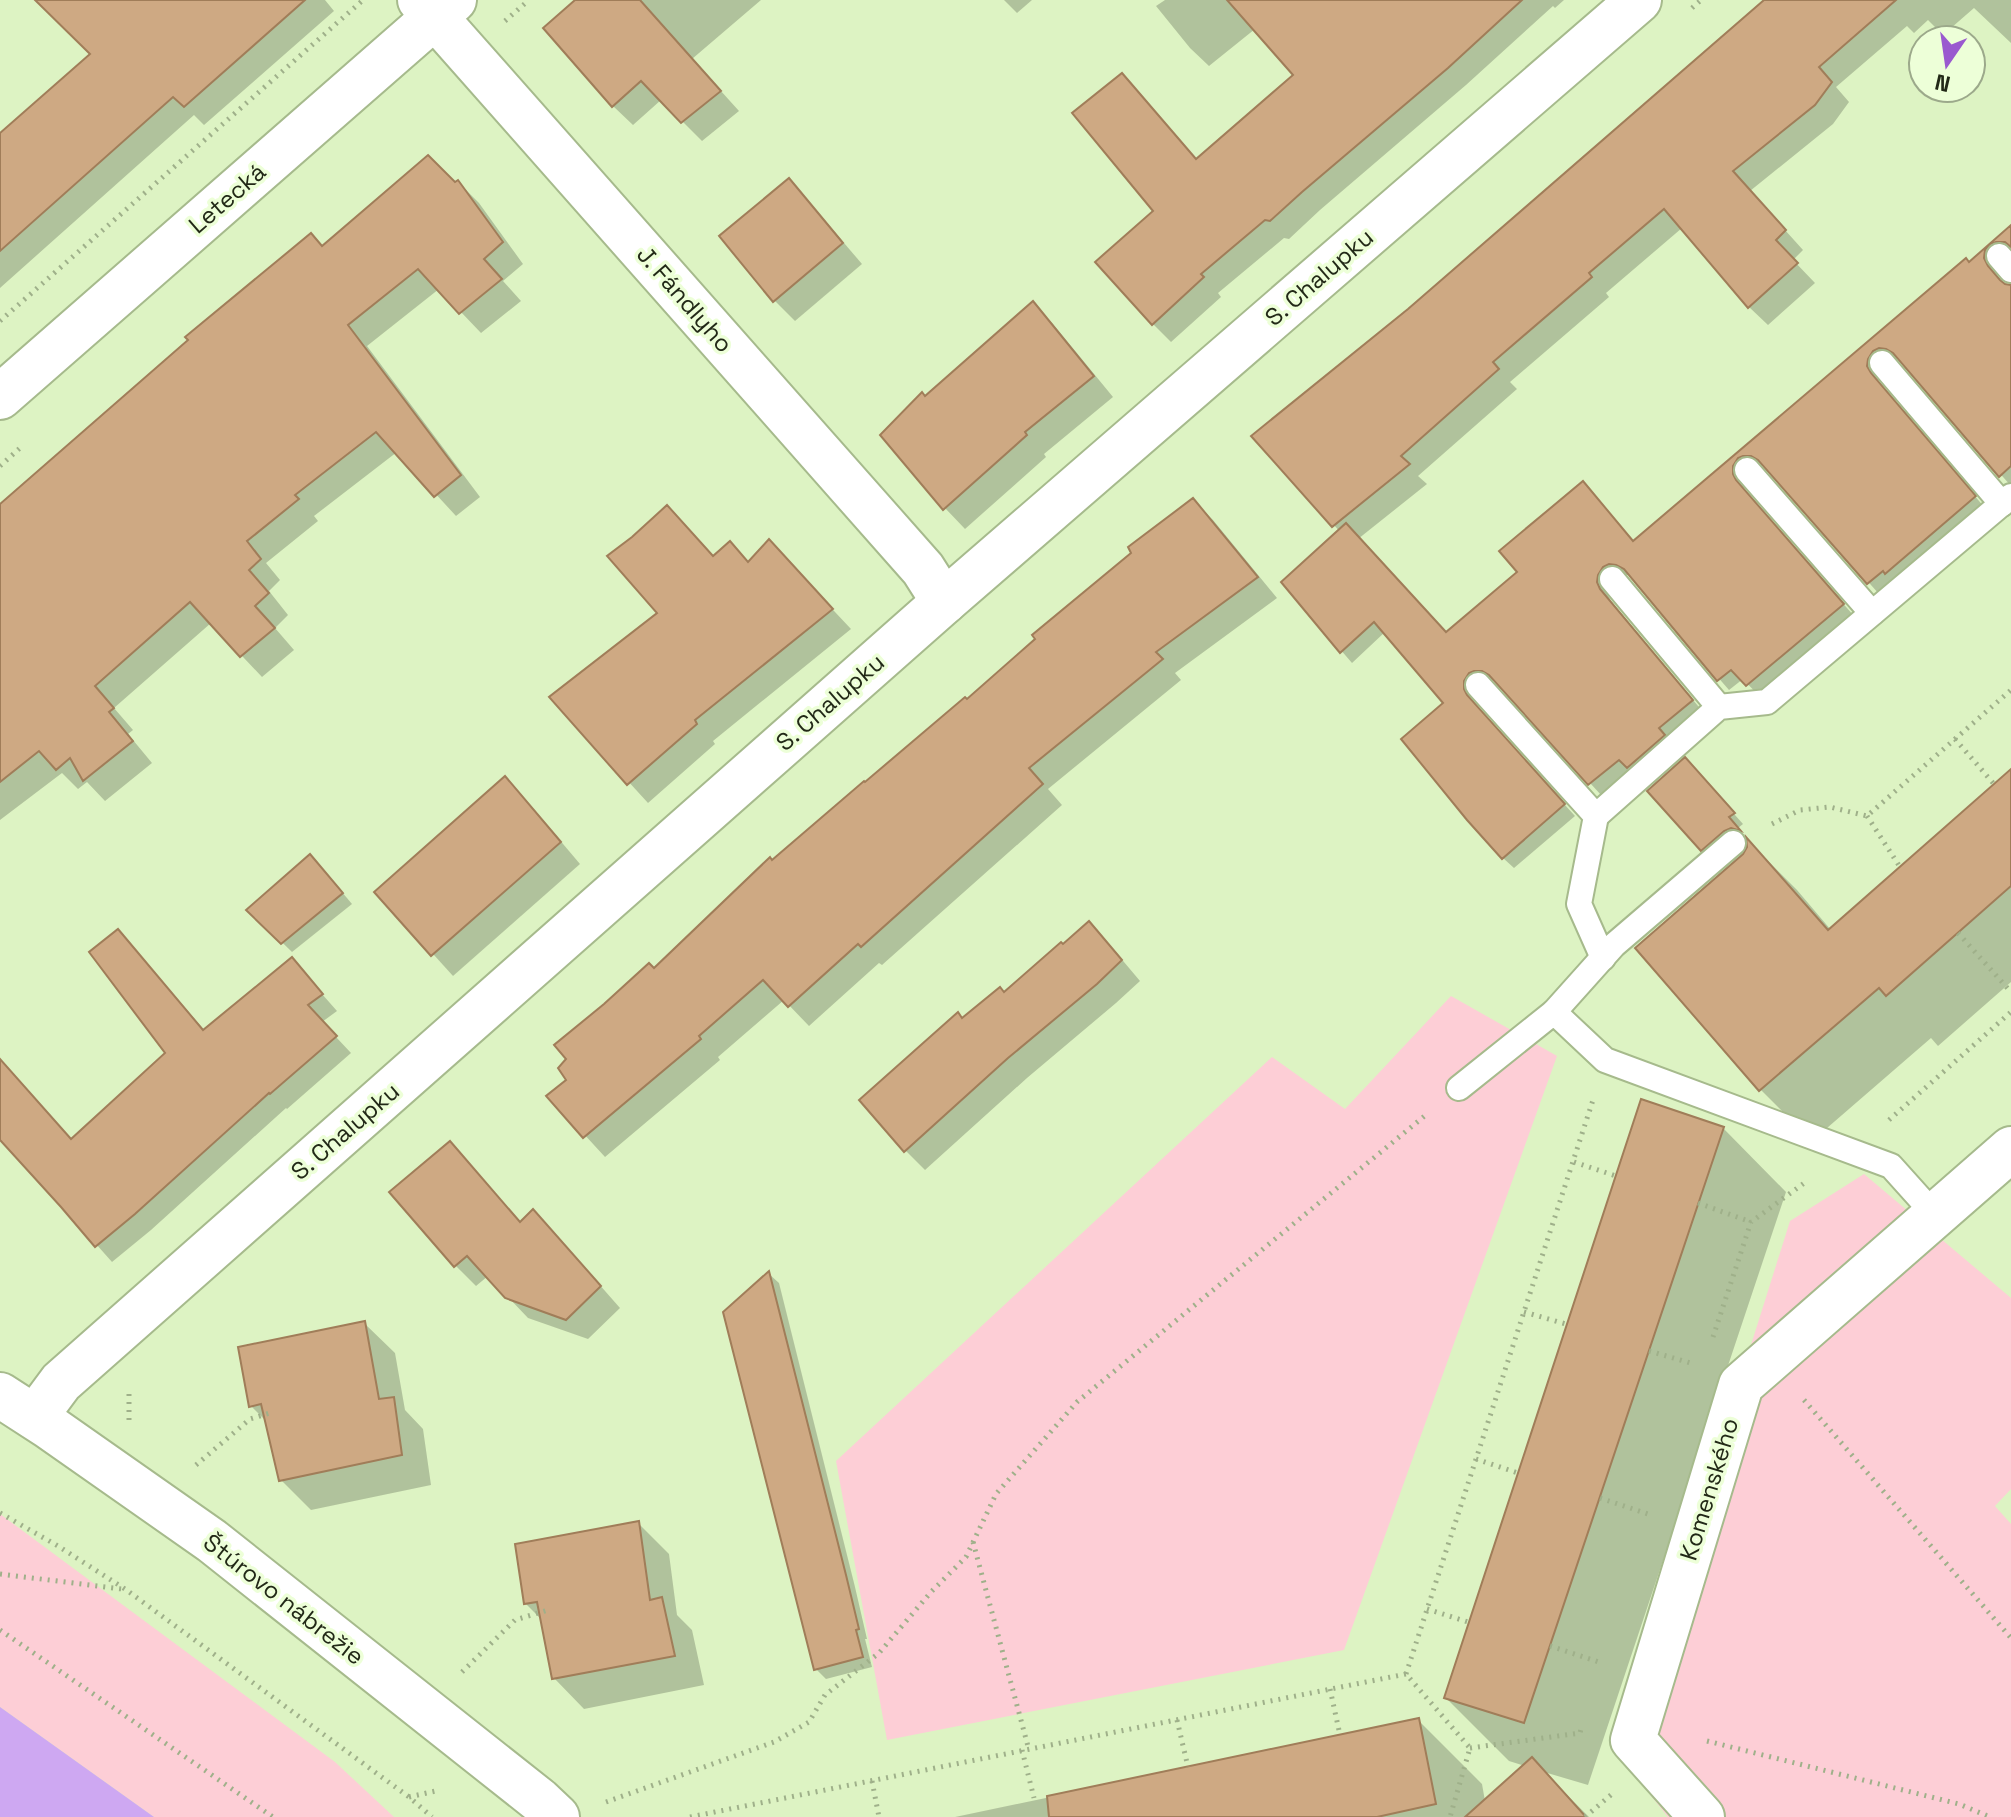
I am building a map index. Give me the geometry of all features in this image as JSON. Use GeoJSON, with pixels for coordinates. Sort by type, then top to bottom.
{"type":"FeatureCollection","features":[{"type":"Feature","properties":{"kind":"street","name":"S. Chalupku"},"geometry":{"type":"LineString","coordinates":[[17,1406],[61,1382],[944,602],[1639,0]]}},
{"type":"Feature","properties":{"kind":"street","name":"J. Fándlyho"},"geometry":{"type":"LineString","coordinates":[[436,6],[923,569],[944,602]]}},
{"type":"Feature","properties":{"kind":"street","name":"Letecká"},"geometry":{"type":"LineString","coordinates":[[0,397],[436,6]]}},
{"type":"Feature","properties":{"kind":"street","name":"Komenského"},"geometry":{"type":"LineString","coordinates":[[1637,1724],[1741,1385],[2011,1149]]}},
{"type":"Feature","properties":{"kind":"street","name":"Štúrovo nábrežie"},"geometry":{"type":"LineString","coordinates":[[17,1406],[212,1541],[557,1817]]}},
{"type":"Feature","properties":{"kind":"street"},"geometry":{"type":"LineString","coordinates":[[1637,1724],[1633,1740],[1702,1817]]}},
{"type":"Feature","properties":{"kind":"lane"},"geometry":{"type":"LineString","coordinates":[[1603,958],[1579,904],[1596,816],[1719,707],[1767,702],[2006,500],[1882,363]]}},
{"type":"Feature","properties":{"kind":"lane"},"geometry":{"type":"LineString","coordinates":[[1747,470],[1872,613]]}},
{"type":"Feature","properties":{"kind":"lane"},"geometry":{"type":"LineString","coordinates":[[1612,579],[1719,707]]}},
{"type":"Feature","properties":{"kind":"lane"},"geometry":{"type":"LineString","coordinates":[[1478,685],[1596,816]]}},
{"type":"Feature","properties":{"kind":"lane"},"geometry":{"type":"LineString","coordinates":[[1459,1088],[1554,1012],[1614,945],[1733,843]]}},
{"type":"Feature","properties":{"kind":"lane"},"geometry":{"type":"LineString","coordinates":[[1554,1012],[1605,1060],[1891,1166],[1935,1215]]}},
{"type":"Feature","properties":{"kind":"path"},"geometry":{"type":"LineString","coordinates":[[0,321],[363,0]]}},
{"type":"Feature","properties":{"kind":"path"},"geometry":{"type":"LineString","coordinates":[[1867,816],[2011,690]]}},
{"type":"Feature","properties":{"kind":"path"},"geometry":{"type":"LineString","coordinates":[[1955,739],[1994,784]]}},
{"type":"Feature","properties":{"kind":"path"},"geometry":{"type":"LineString","coordinates":[[1733,843],[1800,810],[1830,807],[1867,816],[1900,867]]}},
{"type":"Feature","properties":{"kind":"path"},"geometry":{"type":"LineString","coordinates":[[1958,933],[2011,992]]}},
{"type":"Feature","properties":{"kind":"path"},"geometry":{"type":"LineString","coordinates":[[1406,1674],[1605,1060]]}},
{"type":"Feature","properties":{"kind":"path"},"geometry":{"type":"LineString","coordinates":[[599,1805],[774,1742],[809,1722],[825,1695],[879,1653],[931,1592],[966,1557],[996,1494],[1077,1402],[1459,1088]]}},
{"type":"Feature","properties":{"kind":"path"},"geometry":{"type":"LineString","coordinates":[[1574,1162],[1616,1176]]}},
{"type":"Feature","properties":{"kind":"path"},"geometry":{"type":"LineString","coordinates":[[1698,1203],[1751,1222]]}},
{"type":"Feature","properties":{"kind":"path"},"geometry":{"type":"LineString","coordinates":[[1524,1312],[1566,1324]]}},
{"type":"Feature","properties":{"kind":"path"},"geometry":{"type":"LineString","coordinates":[[1649,1351],[1703,1367]]}},
{"type":"Feature","properties":{"kind":"path"},"geometry":{"type":"LineString","coordinates":[[1802,1398],[2011,1638]]}},
{"type":"Feature","properties":{"kind":"path"},"geometry":{"type":"LineString","coordinates":[[189,1471],[250,1419],[273,1412]]}},
{"type":"Feature","properties":{"kind":"path"},"geometry":{"type":"LineString","coordinates":[[1476,1459],[1518,1473]]}},
{"type":"Feature","properties":{"kind":"path"},"geometry":{"type":"LineString","coordinates":[[1600,1498],[1653,1515]]}},
{"type":"Feature","properties":{"kind":"path"},"geometry":{"type":"LineString","coordinates":[[0,1513],[125,1589],[432,1817]]}},
{"type":"Feature","properties":{"kind":"path"},"geometry":{"type":"LineString","coordinates":[[973,1542],[1026,1750],[1034,1798]]}},
{"type":"Feature","properties":{"kind":"path"},"geometry":{"type":"LineString","coordinates":[[0,1574],[125,1589]]}},
{"type":"Feature","properties":{"kind":"path"},"geometry":{"type":"LineString","coordinates":[[1427,1609],[1468,1622]]}},
{"type":"Feature","properties":{"kind":"path"},"geometry":{"type":"LineString","coordinates":[[456,1679],[515,1620],[548,1610]]}},
{"type":"Feature","properties":{"kind":"path"},"geometry":{"type":"LineString","coordinates":[[0,1630],[273,1817]]}},
{"type":"Feature","properties":{"kind":"path"},"geometry":{"type":"LineString","coordinates":[[1550,1646],[1604,1663]]}},
{"type":"Feature","properties":{"kind":"path"},"geometry":{"type":"LineString","coordinates":[[690,1817],[1406,1674]]}},
{"type":"Feature","properties":{"kind":"path"},"geometry":{"type":"LineString","coordinates":[[1406,1674],[1470,1748],[1450,1817]]}},
{"type":"Feature","properties":{"kind":"path"},"geometry":{"type":"LineString","coordinates":[[1330,1689],[1340,1735]]}},
{"type":"Feature","properties":{"kind":"path"},"geometry":{"type":"LineString","coordinates":[[1177,1720],[1188,1767]]}},
{"type":"Feature","properties":{"kind":"path"},"geometry":{"type":"LineString","coordinates":[[1637,1724],[1959,1804],[1990,1817]]}},
{"type":"Feature","properties":{"kind":"path"},"geometry":{"type":"LineString","coordinates":[[872,1781],[879,1817]]}},
{"type":"Feature","properties":{"kind":"path"},"geometry":{"type":"LineString","coordinates":[[1585,1817],[1614,1791]]}},
{"type":"Feature","properties":{"kind":"shaded area"},"geometry":{"type":"Polygon","coordinates":[[[1451,996],[1557,1056],[1344,1650],[887,1740],[836,1461],[1272,1057],[1345,1109],[1451,996]]]}},
{"type":"Feature","properties":{"kind":"shaded area"},"geometry":{"type":"Polygon","coordinates":[[[1864,1174],[2011,1298],[2011,1489],[1995,1506],[2011,1524],[2011,1817],[1668,1817],[1621,1758],[1790,1221],[1864,1174]]]}},
{"type":"Feature","properties":{"kind":"shaded area"},"geometry":{"type":"Polygon","coordinates":[[[0,1514],[335,1762],[394,1817],[154,1817],[0,1707],[0,1514]]]}},
{"type":"Feature","properties":{"kind":"shaded area"},"geometry":{"type":"Polygon","coordinates":[[[0,1707],[154,1817],[0,1817],[0,1707]]]}},
{"type":"Feature","properties":{"kind":"building"},"geometry":{"type":"Polygon","coordinates":[[[35,0],[305,0],[184,107],[173,97],[0,251],[0,133],[90,54],[35,0]]]}},
{"type":"Feature","properties":{"kind":"building"},"geometry":{"type":"Polygon","coordinates":[[[575,0],[640,0],[721,91],[681,123],[641,81],[612,107],[543,28],[575,0]]]}},
{"type":"Feature","properties":{"kind":"building"},"geometry":{"type":"Polygon","coordinates":[[[1227,0],[1522,0],[1270,221],[1265,220],[1201,274],[1204,277],[1152,325],[1095,262],[1153,211],[1072,113],[1122,73],[1196,159],[1293,75],[1227,0]]]}},
{"type":"Feature","properties":{"kind":"building"},"geometry":{"type":"Polygon","coordinates":[[[1764,0],[1896,0],[1819,67],[1832,82],[1815,105],[1733,171],[1786,230],[1776,240],[1798,263],[1748,308],[1664,209],[1589,273],[1592,277],[1493,362],[1499,369],[1401,456],[1410,464],[1332,527],[1251,436],[1408,309],[1764,0]]]}},
{"type":"Feature","properties":{"kind":"building"},"geometry":{"type":"Polygon","coordinates":[[[428,155],[455,182],[458,180],[503,242],[484,259],[502,279],[459,314],[418,269],[348,325],[461,475],[434,497],[376,432],[295,495],[299,499],[247,541],[261,559],[249,570],[269,593],[255,606],[275,628],[240,657],[190,602],[95,686],[114,708],[109,712],[133,741],[83,781],[70,758],[56,770],[39,751],[0,782],[0,504],[188,340],[185,337],[311,233],[322,246],[428,155]]]}},
{"type":"Feature","properties":{"kind":"building"},"geometry":{"type":"Polygon","coordinates":[[[789,178],[843,243],[773,302],[719,236],[789,178]]]}},
{"type":"Feature","properties":{"kind":"building"},"geometry":{"type":"Polygon","coordinates":[[[2011,225],[2011,247],[2005,242],[1990,244],[1984,258],[2000,280],[2011,285],[2011,466],[1999,477],[1893,353],[1879,348],[1873,351],[1867,366],[1871,373],[1976,496],[1885,574],[1883,571],[1867,584],[1758,460],[1751,456],[1738,458],[1733,466],[1736,480],[1844,604],[1746,686],[1731,670],[1717,681],[1624,569],[1609,564],[1603,567],[1597,582],[1600,589],[1693,700],[1659,728],[1665,735],[1627,768],[1619,760],[1588,785],[1489,675],[1482,671],[1469,673],[1464,681],[1467,695],[1565,804],[1502,859],[1401,739],[1443,703],[1374,622],[1340,653],[1281,582],[1346,523],[1446,632],[1517,572],[1499,551],[1583,481],[1633,541],[1966,258],[1969,262],[2011,225]]]}},
{"type":"Feature","properties":{"kind":"building"},"geometry":{"type":"Polygon","coordinates":[[[1033,301],[1094,376],[1025,432],[1027,435],[943,510],[880,435],[922,392],[925,396],[1033,301]]]}},
{"type":"Feature","properties":{"kind":"building"},"geometry":{"type":"Polygon","coordinates":[[[1193,498],[1258,577],[1156,652],[1163,659],[1029,768],[1043,784],[861,947],[858,944],[788,1007],[763,980],[699,1036],[701,1039],[583,1138],[546,1096],[566,1080],[558,1068],[566,1059],[554,1045],[649,963],[654,968],[770,857],[772,860],[965,697],[967,699],[1035,639],[1032,635],[1131,553],[1128,547],[1193,498]]]}},
{"type":"Feature","properties":{"kind":"building"},"geometry":{"type":"Polygon","coordinates":[[[667,505],[713,556],[730,541],[748,562],[769,539],[833,609],[695,720],[697,724],[627,785],[549,697],[657,613],[607,556],[667,505]]]}},
{"type":"Feature","properties":{"kind":"building"},"geometry":{"type":"Polygon","coordinates":[[[1685,757],[1735,813],[1729,817],[1741,831],[1731,828],[1724,831],[1701,851],[1647,791],[1685,757]]]}},
{"type":"Feature","properties":{"kind":"building"},"geometry":{"type":"Polygon","coordinates":[[[2011,769],[2011,886],[1886,996],[1879,988],[1759,1091],[1635,948],[1743,854],[1747,847],[1746,837],[1828,930],[2011,769]]]}},
{"type":"Feature","properties":{"kind":"building"},"geometry":{"type":"Polygon","coordinates":[[[505,776],[561,842],[431,956],[374,892],[505,776]]]}},
{"type":"Feature","properties":{"kind":"building"},"geometry":{"type":"Polygon","coordinates":[[[310,854],[343,893],[281,944],[246,910],[310,854]]]}},
{"type":"Feature","properties":{"kind":"building"},"geometry":{"type":"Polygon","coordinates":[[[1089,921],[1122,960],[904,1152],[859,1100],[958,1012],[962,1018],[1000,987],[1004,992],[1089,921]]]}},
{"type":"Feature","properties":{"kind":"building"},"geometry":{"type":"Polygon","coordinates":[[[118,929],[203,1030],[292,957],[323,994],[308,1005],[337,1036],[95,1247],[0,1140],[0,1059],[71,1139],[165,1053],[89,952],[118,929]]]}},
{"type":"Feature","properties":{"kind":"building"},"geometry":{"type":"Polygon","coordinates":[[[1641,1099],[1724,1127],[1524,1723],[1444,1698],[1641,1099]]]}},
{"type":"Feature","properties":{"kind":"building"},"geometry":{"type":"Polygon","coordinates":[[[450,1141],[520,1222],[533,1209],[601,1286],[566,1320],[505,1298],[467,1256],[454,1267],[389,1192],[450,1141]]]}},
{"type":"Feature","properties":{"kind":"building"},"geometry":{"type":"Polygon","coordinates":[[[769,1271],[846,1575],[863,1657],[814,1670],[723,1312],[769,1271]]]}},
{"type":"Feature","properties":{"kind":"building"},"geometry":{"type":"Polygon","coordinates":[[[365,1321],[379,1399],[394,1397],[402,1455],[279,1481],[261,1404],[249,1407],[238,1347],[365,1321]]]}},
{"type":"Feature","properties":{"kind":"building"},"geometry":{"type":"Polygon","coordinates":[[[639,1521],[650,1600],[662,1597],[675,1656],[552,1679],[537,1602],[524,1604],[515,1544],[639,1521]]]}},
{"type":"Feature","properties":{"kind":"building"},"geometry":{"type":"Polygon","coordinates":[[[1419,1718],[1436,1804],[1377,1817],[1049,1817],[1047,1796],[1419,1718]]]}},
{"type":"Feature","properties":{"kind":"building"},"geometry":{"type":"Polygon","coordinates":[[[1532,1757],[1586,1817],[1465,1817],[1532,1757]]]}}]}
